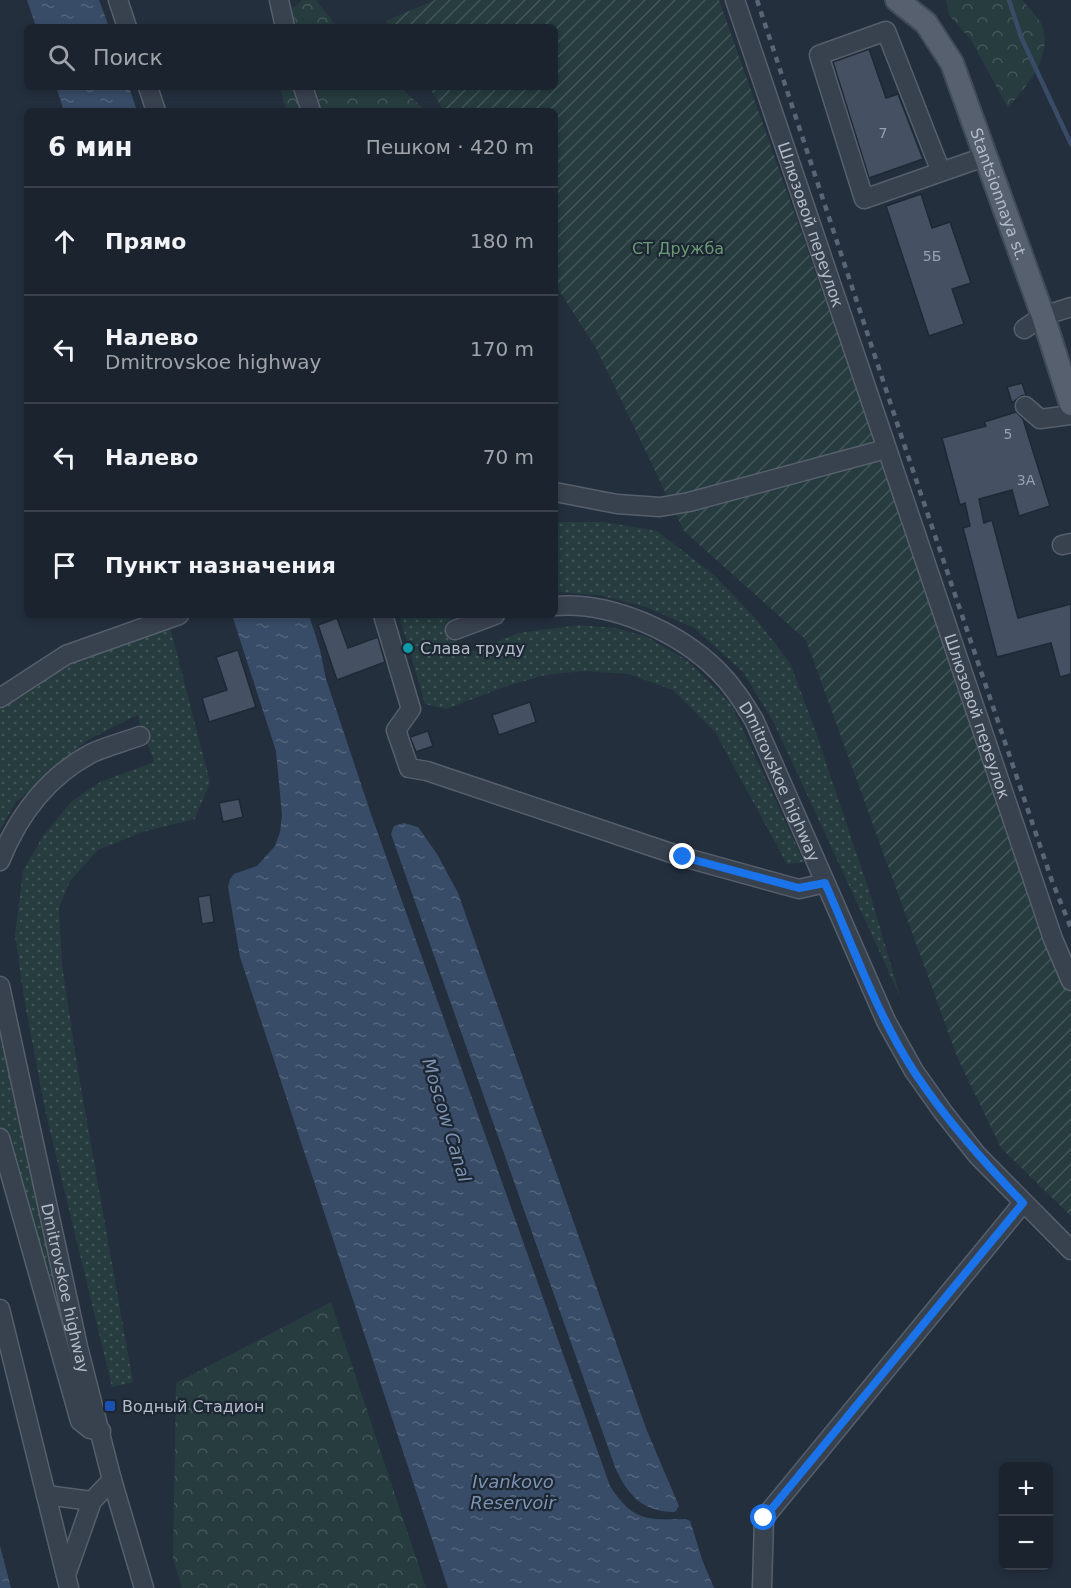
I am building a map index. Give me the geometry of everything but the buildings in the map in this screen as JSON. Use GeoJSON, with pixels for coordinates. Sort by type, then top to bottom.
{"type":"FeatureCollection","features":[{"type":"Feature","properties":{"kind":"main road","name":"Stantsionnaya st."},"geometry":{"type":"LineString","coordinates":[[897,0],[926,23],[952,63],[1043,316],[1071,405]]}},
{"type":"Feature","properties":{"kind":"street"},"geometry":{"type":"LineString","coordinates":[[118,0],[126,24]]}},
{"type":"Feature","properties":{"kind":"street"},"geometry":{"type":"LineString","coordinates":[[279,0],[284,24]]}},
{"type":"Feature","properties":{"kind":"street","name":"Шлюзовой переулок"},"geometry":{"type":"LineString","coordinates":[[735,0],[1053,939],[1071,981]]}},
{"type":"Feature","properties":{"kind":"street"},"geometry":{"type":"LineString","coordinates":[[941,172],[886,31],[819,55],[864,198],[941,172],[987,156]]}},
{"type":"Feature","properties":{"kind":"street"},"geometry":{"type":"LineString","coordinates":[[149,90],[155,108]]}},
{"type":"Feature","properties":{"kind":"street"},"geometry":{"type":"LineString","coordinates":[[304,90],[310,108]]}},
{"type":"Feature","properties":{"kind":"street"},"geometry":{"type":"LineString","coordinates":[[1024,329],[1043,316],[1071,307]]}},
{"type":"Feature","properties":{"kind":"street"},"geometry":{"type":"LineString","coordinates":[[1025,406],[1040,419],[1071,415]]}},
{"type":"Feature","properties":{"kind":"street"},"geometry":{"type":"LineString","coordinates":[[558,493],[617,504],[660,507],[689,502],[886,448]]}},
{"type":"Feature","properties":{"kind":"street","name":"Dmitrovskoe highway"},"geometry":{"type":"LineString","coordinates":[[558,606],[589,607],[613,611],[642,621],[670,635],[717,670],[737,692],[754,720],[886,1022],[914,1071],[976,1155],[1071,1250]]}},
{"type":"Feature","properties":{"kind":"street"},"geometry":{"type":"LineString","coordinates":[[0,698],[66,655],[171,618]]}},
{"type":"Feature","properties":{"kind":"street"},"geometry":{"type":"LineString","coordinates":[[384,618],[411,709],[396,730],[409,768],[427,771],[683,857],[799,888],[825,883]]}},
{"type":"Feature","properties":{"kind":"street"},"geometry":{"type":"LineString","coordinates":[[455,630],[487,618]]}},
{"type":"Feature","properties":{"kind":"street"},"geometry":{"type":"LineString","coordinates":[[0,861],[9,839],[26,811],[45,788],[65,770],[92,753],[140,736]]}},
{"type":"Feature","properties":{"kind":"street","name":"Dmitrovskoe highway"},"geometry":{"type":"LineString","coordinates":[[0,986],[78,1347],[112,1480],[144,1588]]}},
{"type":"Feature","properties":{"kind":"street"},"geometry":{"type":"LineString","coordinates":[[0,1138],[80,1421],[90,1429],[101,1431]]}},
{"type":"Feature","properties":{"kind":"street"},"geometry":{"type":"LineString","coordinates":[[762,1588],[764,1518],[1023,1203]]}},
{"type":"Feature","properties":{"kind":"street"},"geometry":{"type":"LineString","coordinates":[[0,1309],[68,1581]]}},
{"type":"Feature","properties":{"kind":"street"},"geometry":{"type":"LineString","coordinates":[[68,1581],[92,1502],[112,1480]]}},
{"type":"Feature","properties":{"kind":"street"},"geometry":{"type":"LineString","coordinates":[[46,1495],[92,1502]]}},
{"type":"Feature","properties":{"kind":"green space"},"geometry":{"type":"Polygon","coordinates":[[[302,0],[316,0],[335,24],[274,24],[302,0]]]}},
{"type":"Feature","properties":{"kind":"green space","name":"СТ Дружба"},"geometry":{"type":"Polygon","coordinates":[[[435,0],[719,0],[1071,994],[1071,1216],[1001,1148],[958,1059],[806,640],[684,531],[596,348],[558,289],[558,108],[442,108],[431,90],[558,90],[558,24],[388,24],[386,21],[435,0]]]}},
{"type":"Feature","properties":{"kind":"green space"},"geometry":{"type":"Polygon","coordinates":[[[946,0],[1022,0],[1041,23],[1044,49],[1041,60],[1030,80],[1008,108],[971,40],[949,15],[946,0]]]}},
{"type":"Feature","properties":{"kind":"green space"},"geometry":{"type":"Polygon","coordinates":[[[281,90],[403,90],[423,108],[285,108],[281,90]]]}},
{"type":"Feature","properties":{"kind":"green space"},"geometry":{"type":"Polygon","coordinates":[[[558,522],[604,522],[657,531],[714,575],[756,619],[790,663],[871,897],[900,996],[774,723],[743,672],[694,628],[646,607],[599,595],[558,592],[558,522]]]}},
{"type":"Feature","properties":{"kind":"green space"},"geometry":{"type":"Polygon","coordinates":[[[161,618],[168,618],[210,782],[195,819],[142,832],[98,850],[70,881],[59,908],[62,965],[78,1071],[133,1382],[112,1387],[45,1110],[15,936],[23,871],[43,836],[71,802],[100,782],[154,762],[137,715],[88,740],[53,769],[16,802],[0,830],[0,695],[161,618]]]}},
{"type":"Feature","properties":{"kind":"green space"},"geometry":{"type":"Polygon","coordinates":[[[400,618],[450,618],[461,656],[519,633],[579,625],[616,628],[647,637],[688,661],[731,704],[804,862],[787,864],[715,732],[673,690],[629,674],[583,671],[545,675],[504,687],[446,709],[425,704],[400,618]]]}},
{"type":"Feature","properties":{"kind":"green space"},"geometry":{"type":"Polygon","coordinates":[[[0,1036],[13,1086],[85,1401],[0,1142],[0,1036]]]}},
{"type":"Feature","properties":{"kind":"green space"},"geometry":{"type":"Polygon","coordinates":[[[331,1302],[426,1588],[182,1588],[173,1558],[176,1383],[331,1302]]]}},
{"type":"Feature","properties":{"kind":"water"},"geometry":{"type":"Polygon","coordinates":[[[27,0],[99,0],[108,24],[35,24],[27,0]]]}},
{"type":"Feature","properties":{"kind":"water"},"geometry":{"type":"Polygon","coordinates":[[[57,90],[130,90],[136,108],[63,108],[57,90]]]}},
{"type":"Feature","properties":{"kind":"water","name":"Ivankovo Reservoir"},"geometry":{"type":"Polygon","coordinates":[[[233,618],[310,618],[326,679],[371,814],[610,1486],[618,1498],[634,1513],[651,1518],[690,1521],[714,1588],[448,1588],[240,957],[228,887],[234,874],[257,866],[275,846],[280,832],[282,815],[276,751],[233,618]]]}},
{"type":"Feature","properties":{"kind":"water"},"geometry":{"type":"Polygon","coordinates":[[[404,823],[418,827],[437,854],[458,893],[647,1431],[679,1506],[675,1512],[653,1509],[637,1500],[615,1467],[391,834],[394,826],[404,823]]]}},
{"type":"Feature","properties":{"kind":"water"},"geometry":{"type":"Polygon","coordinates":[[[0,1546],[11,1588],[0,1588],[0,1546]]]}},
{"type":"Feature","properties":{"kind":"waterway"},"geometry":{"type":"LineString","coordinates":[[1009,0],[1021,37],[1071,144]]}},
{"type":"Feature","properties":{"kind":"railway"},"geometry":{"type":"LineString","coordinates":[[757,0],[904,444],[1052,881],[1071,928]]}},
{"type":"Feature","properties":{"kind":"place","name":"Слава труду"},"geometry":{"type":"Point","coordinates":[408,648]}},
{"type":"Feature","properties":{"kind":"place","name":"Водный Стадион"},"geometry":{"type":"Point","coordinates":[110,1406]}},
{"type":"Feature","properties":{"kind":"route"},"geometry":{"type":"LineString","coordinates":[[683,857],[799,888],[825,883],[886,1022],[914,1071],[976,1155],[1023,1203],[764,1518]]}},
{"type":"Feature","properties":{"kind":"water label","name":"Moscow Canal"},"geometry":{"type":"Point","coordinates":[447,1120]}}]}
